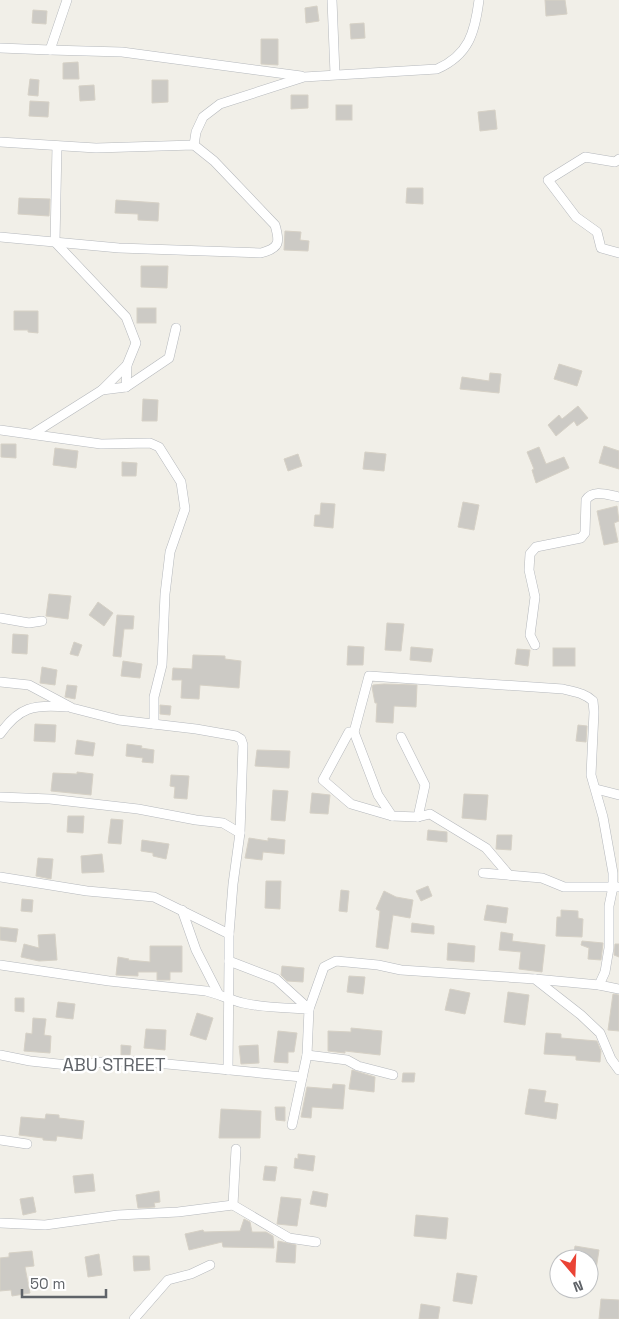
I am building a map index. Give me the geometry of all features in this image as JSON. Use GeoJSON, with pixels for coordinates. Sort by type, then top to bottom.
{"type":"FeatureCollection","features":[{"type":"Feature","properties":{"kind":"street"},"geometry":{"type":"LineString","coordinates":[[50,50],[67,0]]}},
{"type":"Feature","properties":{"kind":"street"},"geometry":{"type":"LineString","coordinates":[[332,0],[335,74]]}},
{"type":"Feature","properties":{"kind":"street"},"geometry":{"type":"LineString","coordinates":[[194,145],[196,132],[202,117],[220,104],[304,77],[335,74],[393,73],[437,69],[450,64],[470,41],[476,25],[479,0]]}},
{"type":"Feature","properties":{"kind":"street"},"geometry":{"type":"LineString","coordinates":[[0,48],[122,52],[304,77]]}},
{"type":"Feature","properties":{"kind":"street"},"geometry":{"type":"LineString","coordinates":[[0,142],[96,148],[194,145],[214,161],[275,225],[278,236],[277,245],[273,250],[262,253],[119,248],[0,237]]}},
{"type":"Feature","properties":{"kind":"street"},"geometry":{"type":"LineString","coordinates":[[57,146],[55,242],[126,317],[136,343],[127,365],[126,387]]}},
{"type":"Feature","properties":{"kind":"street"},"geometry":{"type":"LineString","coordinates":[[619,159],[615,162],[585,158],[548,180],[576,217],[597,232],[601,248],[619,253]]}},
{"type":"Feature","properties":{"kind":"street"},"geometry":{"type":"LineString","coordinates":[[102,390],[126,387],[169,358],[176,328]]}},
{"type":"Feature","properties":{"kind":"street"},"geometry":{"type":"LineString","coordinates":[[34,434],[102,390],[127,365]]}},
{"type":"Feature","properties":{"kind":"street"},"geometry":{"type":"LineString","coordinates":[[0,430],[101,444],[150,443],[159,447],[181,482],[185,508],[170,552],[165,594],[162,665],[154,697],[154,724]]}},
{"type":"Feature","properties":{"kind":"street"},"geometry":{"type":"LineString","coordinates":[[535,645],[530,635],[535,597],[529,570],[530,554],[536,547],[581,538],[585,533],[586,500],[589,495],[594,493],[619,497]]}},
{"type":"Feature","properties":{"kind":"street"},"geometry":{"type":"LineString","coordinates":[[0,618],[29,623],[42,621]]}},
{"type":"Feature","properties":{"kind":"street"},"geometry":{"type":"LineString","coordinates":[[392,816],[378,795],[354,732],[369,676],[563,689],[589,697],[593,701],[594,712],[591,774],[603,817],[616,887],[609,906],[609,948],[605,972],[599,985]]}},
{"type":"Feature","properties":{"kind":"street"},"geometry":{"type":"LineString","coordinates":[[0,682],[29,685],[72,708]]}},
{"type":"Feature","properties":{"kind":"street"},"geometry":{"type":"LineString","coordinates":[[0,734],[7,724],[21,712],[35,707],[51,706],[72,708],[119,720],[216,732],[242,739],[240,833],[229,934],[228,1070]]}},
{"type":"Feature","properties":{"kind":"street"},"geometry":{"type":"LineString","coordinates":[[0,716],[7,724]]}},
{"type":"Feature","properties":{"kind":"street"},"geometry":{"type":"LineString","coordinates":[[354,732],[349,732],[323,780],[350,804],[392,816],[418,817],[430,814],[486,848],[509,875]]}},
{"type":"Feature","properties":{"kind":"street"},"geometry":{"type":"LineString","coordinates":[[401,737],[425,785],[418,817]]}},
{"type":"Feature","properties":{"kind":"street"},"geometry":{"type":"LineString","coordinates":[[596,789],[619,795]]}},
{"type":"Feature","properties":{"kind":"street"},"geometry":{"type":"LineString","coordinates":[[0,797],[50,798],[138,809],[223,823],[240,833]]}},
{"type":"Feature","properties":{"kind":"street"},"geometry":{"type":"LineString","coordinates":[[483,872],[542,878],[564,887],[616,887]]}},
{"type":"Feature","properties":{"kind":"street"},"geometry":{"type":"LineString","coordinates":[[0,877],[86,891],[154,897],[229,934]]}},
{"type":"Feature","properties":{"kind":"street"},"geometry":{"type":"LineString","coordinates":[[182,910],[196,950],[218,994]]}},
{"type":"Feature","properties":{"kind":"street"},"geometry":{"type":"LineString","coordinates":[[230,960],[276,979],[309,1009]]}},
{"type":"Feature","properties":{"kind":"street"},"geometry":{"type":"LineString","coordinates":[[292,1125],[307,1055],[309,1009],[324,967],[336,961],[378,964],[401,970],[535,979],[599,985],[619,989]]}},
{"type":"Feature","properties":{"kind":"street"},"geometry":{"type":"LineString","coordinates":[[0,965],[218,994],[228,999],[261,1006],[309,1009]]}},
{"type":"Feature","properties":{"kind":"street"},"geometry":{"type":"LineString","coordinates":[[535,979],[581,1015],[600,1033],[611,1059],[619,1070]]}},
{"type":"Feature","properties":{"kind":"street","name":"ABU STREET"},"geometry":{"type":"LineString","coordinates":[[0,1055],[30,1061],[78,1066],[109,1062],[146,1062],[302,1077]]}},
{"type":"Feature","properties":{"kind":"street"},"geometry":{"type":"LineString","coordinates":[[307,1055],[346,1060],[358,1066],[393,1075]]}},
{"type":"Feature","properties":{"kind":"street"},"geometry":{"type":"LineString","coordinates":[[0,1140],[27,1144]]}},
{"type":"Feature","properties":{"kind":"street"},"geometry":{"type":"LineString","coordinates":[[233,1205],[236,1149]]}},
{"type":"Feature","properties":{"kind":"street"},"geometry":{"type":"LineString","coordinates":[[0,1223],[45,1225],[118,1215],[178,1212],[233,1205],[288,1238],[316,1242]]}},
{"type":"Feature","properties":{"kind":"street"},"geometry":{"type":"LineString","coordinates":[[134,1319],[168,1280],[191,1274],[210,1265]]}},
{"type":"Feature","properties":{"kind":"building"},"geometry":{"type":"Polygon","coordinates":[[[545,0],[565,0],[567,14],[546,16],[545,0]]]}},
{"type":"Feature","properties":{"kind":"building"},"geometry":{"type":"Polygon","coordinates":[[[317,6],[319,21],[306,23],[305,8],[317,6]]]}},
{"type":"Feature","properties":{"kind":"building"},"geometry":{"type":"Polygon","coordinates":[[[33,10],[47,11],[46,24],[32,23],[33,10]]]}},
{"type":"Feature","properties":{"kind":"building"},"geometry":{"type":"Polygon","coordinates":[[[364,23],[365,38],[351,39],[350,24],[364,23]]]}},
{"type":"Feature","properties":{"kind":"building"},"geometry":{"type":"Polygon","coordinates":[[[261,39],[278,39],[278,65],[261,64],[261,39]]]}},
{"type":"Feature","properties":{"kind":"building"},"geometry":{"type":"Polygon","coordinates":[[[78,62],[79,79],[63,79],[63,63],[78,62]]]}},
{"type":"Feature","properties":{"kind":"building"},"geometry":{"type":"Polygon","coordinates":[[[30,79],[39,80],[38,96],[28,95],[30,79]]]}},
{"type":"Feature","properties":{"kind":"building"},"geometry":{"type":"Polygon","coordinates":[[[152,80],[168,80],[168,102],[152,103],[152,80]]]}},
{"type":"Feature","properties":{"kind":"building"},"geometry":{"type":"Polygon","coordinates":[[[94,85],[95,100],[80,101],[79,86],[94,85]]]}},
{"type":"Feature","properties":{"kind":"building"},"geometry":{"type":"Polygon","coordinates":[[[291,95],[308,95],[308,108],[291,109],[291,95]]]}},
{"type":"Feature","properties":{"kind":"building"},"geometry":{"type":"Polygon","coordinates":[[[30,101],[49,102],[48,117],[29,116],[30,101]]]}},
{"type":"Feature","properties":{"kind":"building"},"geometry":{"type":"Polygon","coordinates":[[[336,105],[352,105],[352,120],[336,120],[336,105]]]}},
{"type":"Feature","properties":{"kind":"building"},"geometry":{"type":"Polygon","coordinates":[[[495,110],[497,129],[480,131],[478,112],[495,110]]]}},
{"type":"Feature","properties":{"kind":"building"},"geometry":{"type":"Polygon","coordinates":[[[407,188],[423,188],[423,204],[406,203],[407,188]]]}},
{"type":"Feature","properties":{"kind":"building"},"geometry":{"type":"Polygon","coordinates":[[[19,198],[50,199],[49,216],[18,214],[19,198]]]}},
{"type":"Feature","properties":{"kind":"building"},"geometry":{"type":"Polygon","coordinates":[[[116,200],[159,203],[158,221],[138,220],[138,214],[115,213],[116,200]]]}},
{"type":"Feature","properties":{"kind":"building"},"geometry":{"type":"Polygon","coordinates":[[[285,231],[301,232],[300,240],[309,241],[308,251],[284,250],[285,231]]]}},
{"type":"Feature","properties":{"kind":"building"},"geometry":{"type":"Polygon","coordinates":[[[141,266],[168,266],[167,288],[141,287],[141,266]]]}},
{"type":"Feature","properties":{"kind":"building"},"geometry":{"type":"Polygon","coordinates":[[[137,308],[156,308],[156,323],[137,323],[137,308]]]}},
{"type":"Feature","properties":{"kind":"building"},"geometry":{"type":"Polygon","coordinates":[[[14,311],[38,311],[38,333],[28,332],[28,330],[14,330],[14,311]]]}},
{"type":"Feature","properties":{"kind":"building"},"geometry":{"type":"Polygon","coordinates":[[[559,364],[582,371],[577,386],[554,379],[559,364]]]}},
{"type":"Feature","properties":{"kind":"building"},"geometry":{"type":"Polygon","coordinates":[[[490,373],[501,374],[499,393],[460,389],[462,377],[489,381],[490,373]]]}},
{"type":"Feature","properties":{"kind":"building"},"geometry":{"type":"Polygon","coordinates":[[[143,399],[158,400],[157,421],[142,421],[143,399]]]}},
{"type":"Feature","properties":{"kind":"building"},"geometry":{"type":"Polygon","coordinates":[[[578,406],[588,418],[577,426],[574,421],[556,436],[548,425],[559,415],[562,419],[578,406]]]}},
{"type":"Feature","properties":{"kind":"building"},"geometry":{"type":"Polygon","coordinates":[[[1,444],[16,444],[16,458],[1,457],[1,444]]]}},
{"type":"Feature","properties":{"kind":"building"},"geometry":{"type":"Polygon","coordinates":[[[604,446],[619,451],[619,469],[599,463],[604,446]]]}},
{"type":"Feature","properties":{"kind":"building"},"geometry":{"type":"Polygon","coordinates":[[[539,447],[546,464],[564,457],[569,468],[536,483],[532,470],[534,469],[527,452],[539,447]]]}},
{"type":"Feature","properties":{"kind":"building"},"geometry":{"type":"Polygon","coordinates":[[[55,448],[78,451],[76,468],[53,465],[55,448]]]}},
{"type":"Feature","properties":{"kind":"building"},"geometry":{"type":"Polygon","coordinates":[[[365,452],[386,454],[384,471],[363,469],[365,452]]]}},
{"type":"Feature","properties":{"kind":"building"},"geometry":{"type":"Polygon","coordinates":[[[298,454],[302,466],[288,471],[284,459],[298,454]]]}},
{"type":"Feature","properties":{"kind":"building"},"geometry":{"type":"Polygon","coordinates":[[[122,462],[137,463],[136,476],[122,476],[122,462]]]}},
{"type":"Feature","properties":{"kind":"building"},"geometry":{"type":"Polygon","coordinates":[[[463,502],[479,505],[474,530],[458,527],[463,502]]]}},
{"type":"Feature","properties":{"kind":"building"},"geometry":{"type":"Polygon","coordinates":[[[321,503],[335,504],[333,528],[314,526],[315,515],[320,515],[321,503]]]}},
{"type":"Feature","properties":{"kind":"building"},"geometry":{"type":"Polygon","coordinates":[[[617,506],[619,521],[614,523],[618,542],[604,545],[597,511],[617,506]]]}},
{"type":"Feature","properties":{"kind":"building"},"geometry":{"type":"Polygon","coordinates":[[[49,594],[71,596],[68,619],[46,616],[49,594]]]}},
{"type":"Feature","properties":{"kind":"building"},"geometry":{"type":"Polygon","coordinates":[[[98,602],[113,613],[104,626],[89,615],[98,602]]]}},
{"type":"Feature","properties":{"kind":"building"},"geometry":{"type":"Polygon","coordinates":[[[117,615],[134,616],[133,629],[124,629],[121,657],[113,656],[117,615]]]}},
{"type":"Feature","properties":{"kind":"building"},"geometry":{"type":"Polygon","coordinates":[[[387,623],[404,624],[401,651],[385,650],[387,623]]]}},
{"type":"Feature","properties":{"kind":"building"},"geometry":{"type":"Polygon","coordinates":[[[13,634],[28,635],[27,654],[12,653],[13,634]]]}},
{"type":"Feature","properties":{"kind":"building"},"geometry":{"type":"Polygon","coordinates":[[[74,642],[82,645],[78,656],[70,654],[74,642]]]}},
{"type":"Feature","properties":{"kind":"building"},"geometry":{"type":"Polygon","coordinates":[[[348,646],[364,647],[363,665],[347,665],[348,646]]]}},
{"type":"Feature","properties":{"kind":"building"},"geometry":{"type":"Polygon","coordinates":[[[411,647],[433,649],[431,662],[410,660],[411,647]]]}},
{"type":"Feature","properties":{"kind":"building"},"geometry":{"type":"Polygon","coordinates":[[[553,648],[575,648],[575,666],[553,666],[553,648]]]}},
{"type":"Feature","properties":{"kind":"building"},"geometry":{"type":"Polygon","coordinates":[[[517,649],[530,650],[528,666],[515,664],[517,649]]]}},
{"type":"Feature","properties":{"kind":"building"},"geometry":{"type":"Polygon","coordinates":[[[193,655],[225,656],[225,659],[241,661],[239,688],[200,685],[199,699],[181,698],[182,680],[172,680],[173,668],[192,669],[193,655]]]}},
{"type":"Feature","properties":{"kind":"building"},"geometry":{"type":"Polygon","coordinates":[[[123,661],[142,664],[140,678],[121,676],[123,661]]]}},
{"type":"Feature","properties":{"kind":"building"},"geometry":{"type":"Polygon","coordinates":[[[42,667],[57,670],[55,685],[40,683],[42,667]]]}},
{"type":"Feature","properties":{"kind":"building"},"geometry":{"type":"Polygon","coordinates":[[[67,685],[77,686],[75,699],[65,697],[67,685]]]}},
{"type":"Feature","properties":{"kind":"building"},"geometry":{"type":"Polygon","coordinates":[[[373,685],[417,685],[416,707],[394,706],[393,723],[376,722],[377,703],[375,703],[372,687],[373,685]]]}},
{"type":"Feature","properties":{"kind":"building"},"geometry":{"type":"Polygon","coordinates":[[[160,705],[171,706],[170,715],[160,714],[160,705]]]}},
{"type":"Feature","properties":{"kind":"building"},"geometry":{"type":"Polygon","coordinates":[[[35,724],[56,725],[55,742],[34,741],[35,724]]]}},
{"type":"Feature","properties":{"kind":"building"},"geometry":{"type":"Polygon","coordinates":[[[578,725],[587,726],[586,742],[576,741],[578,725]]]}},
{"type":"Feature","properties":{"kind":"building"},"geometry":{"type":"Polygon","coordinates":[[[77,740],[95,743],[93,756],[75,754],[77,740]]]}},
{"type":"Feature","properties":{"kind":"building"},"geometry":{"type":"Polygon","coordinates":[[[127,744],[154,750],[153,763],[142,762],[143,758],[126,756],[127,744]]]}},
{"type":"Feature","properties":{"kind":"building"},"geometry":{"type":"Polygon","coordinates":[[[257,750],[290,751],[289,768],[255,766],[257,750]]]}},
{"type":"Feature","properties":{"kind":"building"},"geometry":{"type":"Polygon","coordinates":[[[77,772],[93,774],[91,795],[51,791],[53,773],[77,774],[77,772]]]}},
{"type":"Feature","properties":{"kind":"building"},"geometry":{"type":"Polygon","coordinates":[[[171,775],[189,776],[187,799],[174,798],[175,787],[170,786],[171,775]]]}},
{"type":"Feature","properties":{"kind":"building"},"geometry":{"type":"Polygon","coordinates":[[[273,790],[288,791],[285,821],[271,820],[273,790]]]}},
{"type":"Feature","properties":{"kind":"building"},"geometry":{"type":"Polygon","coordinates":[[[312,793],[330,795],[328,814],[310,813],[312,793]]]}},
{"type":"Feature","properties":{"kind":"building"},"geometry":{"type":"Polygon","coordinates":[[[464,794],[488,795],[486,820],[462,818],[464,794]]]}},
{"type":"Feature","properties":{"kind":"building"},"geometry":{"type":"Polygon","coordinates":[[[68,816],[84,816],[83,833],[67,832],[68,816]]]}},
{"type":"Feature","properties":{"kind":"building"},"geometry":{"type":"Polygon","coordinates":[[[111,819],[123,820],[121,844],[108,843],[111,819]]]}},
{"type":"Feature","properties":{"kind":"building"},"geometry":{"type":"Polygon","coordinates":[[[428,830],[447,832],[447,842],[427,840],[428,830]]]}},
{"type":"Feature","properties":{"kind":"building"},"geometry":{"type":"Polygon","coordinates":[[[497,835],[512,835],[511,850],[496,849],[497,835]]]}},
{"type":"Feature","properties":{"kind":"building"},"geometry":{"type":"Polygon","coordinates":[[[249,838],[268,841],[268,838],[285,840],[284,854],[263,852],[262,860],[245,858],[249,838]]]}},
{"type":"Feature","properties":{"kind":"building"},"geometry":{"type":"Polygon","coordinates":[[[142,840],[169,844],[166,859],[153,856],[153,853],[141,851],[142,840]]]}},
{"type":"Feature","properties":{"kind":"building"},"geometry":{"type":"Polygon","coordinates":[[[102,854],[104,872],[82,873],[81,856],[102,854]]]}},
{"type":"Feature","properties":{"kind":"building"},"geometry":{"type":"Polygon","coordinates":[[[38,858],[53,859],[51,879],[36,876],[38,858]]]}},
{"type":"Feature","properties":{"kind":"building"},"geometry":{"type":"Polygon","coordinates":[[[266,881],[281,881],[280,909],[265,908],[266,881]]]}},
{"type":"Feature","properties":{"kind":"building"},"geometry":{"type":"Polygon","coordinates":[[[428,886],[432,896],[421,901],[416,891],[428,886]]]}},
{"type":"Feature","properties":{"kind":"building"},"geometry":{"type":"Polygon","coordinates":[[[341,890],[349,891],[347,912],[339,911],[341,890]]]}},
{"type":"Feature","properties":{"kind":"building"},"geometry":{"type":"Polygon","coordinates":[[[384,891],[396,897],[413,900],[410,918],[393,915],[388,949],[376,947],[380,911],[376,909],[384,891]]]}},
{"type":"Feature","properties":{"kind":"building"},"geometry":{"type":"Polygon","coordinates":[[[22,899],[33,900],[32,912],[21,911],[22,899]]]}},
{"type":"Feature","properties":{"kind":"building"},"geometry":{"type":"Polygon","coordinates":[[[487,905],[508,908],[506,923],[484,920],[487,905]]]}},
{"type":"Feature","properties":{"kind":"building"},"geometry":{"type":"Polygon","coordinates":[[[561,910],[578,911],[578,918],[583,919],[582,937],[556,936],[557,917],[561,917],[561,910]]]}},
{"type":"Feature","properties":{"kind":"building"},"geometry":{"type":"Polygon","coordinates":[[[412,923],[434,926],[434,934],[411,932],[412,923]]]}},
{"type":"Feature","properties":{"kind":"building"},"geometry":{"type":"Polygon","coordinates":[[[0,927],[18,929],[16,942],[0,940],[0,927]]]}},
{"type":"Feature","properties":{"kind":"building"},"geometry":{"type":"Polygon","coordinates":[[[501,932],[513,934],[512,941],[545,945],[542,972],[519,969],[521,952],[499,950],[501,932]]]}},
{"type":"Feature","properties":{"kind":"building"},"geometry":{"type":"Polygon","coordinates":[[[55,934],[57,960],[39,961],[21,957],[24,944],[39,948],[38,935],[55,934]]]}},
{"type":"Feature","properties":{"kind":"building"},"geometry":{"type":"Polygon","coordinates":[[[582,941],[603,943],[601,960],[588,959],[589,948],[581,945],[582,941]]]}},
{"type":"Feature","properties":{"kind":"building"},"geometry":{"type":"Polygon","coordinates":[[[448,943],[475,946],[474,962],[447,960],[448,943]]]}},
{"type":"Feature","properties":{"kind":"building"},"geometry":{"type":"Polygon","coordinates":[[[615,944],[619,944],[619,957],[614,955],[615,944]]]}},
{"type":"Feature","properties":{"kind":"building"},"geometry":{"type":"Polygon","coordinates":[[[150,946],[182,946],[182,972],[170,972],[170,980],[157,980],[157,972],[138,972],[138,976],[116,975],[118,957],[150,962],[150,946]]]}},
{"type":"Feature","properties":{"kind":"building"},"geometry":{"type":"Polygon","coordinates":[[[282,966],[304,968],[303,982],[287,981],[281,975],[282,966]]]}},
{"type":"Feature","properties":{"kind":"building"},"geometry":{"type":"Polygon","coordinates":[[[349,976],[365,977],[363,994],[347,992],[349,976]]]}},
{"type":"Feature","properties":{"kind":"building"},"geometry":{"type":"Polygon","coordinates":[[[450,989],[470,993],[465,1014],[445,1010],[450,989]]]}},
{"type":"Feature","properties":{"kind":"building"},"geometry":{"type":"Polygon","coordinates":[[[508,992],[529,995],[525,1025],[504,1022],[508,992]]]}},
{"type":"Feature","properties":{"kind":"building"},"geometry":{"type":"Polygon","coordinates":[[[613,994],[619,995],[619,1031],[608,1030],[613,994]]]}},
{"type":"Feature","properties":{"kind":"building"},"geometry":{"type":"Polygon","coordinates":[[[15,998],[24,998],[24,1012],[15,1011],[15,998]]]}},
{"type":"Feature","properties":{"kind":"building"},"geometry":{"type":"Polygon","coordinates":[[[58,1002],[75,1004],[73,1019],[56,1017],[58,1002]]]}},
{"type":"Feature","properties":{"kind":"building"},"geometry":{"type":"Polygon","coordinates":[[[197,1013],[213,1018],[206,1040],[190,1035],[197,1013]]]}},
{"type":"Feature","properties":{"kind":"building"},"geometry":{"type":"Polygon","coordinates":[[[33,1018],[46,1019],[44,1035],[51,1036],[50,1053],[24,1051],[26,1033],[32,1034],[33,1018]]]}},
{"type":"Feature","properties":{"kind":"building"},"geometry":{"type":"Polygon","coordinates":[[[351,1028],[382,1031],[380,1055],[328,1051],[328,1031],[351,1032],[351,1028]]]}},
{"type":"Feature","properties":{"kind":"building"},"geometry":{"type":"Polygon","coordinates":[[[146,1029],[166,1030],[165,1050],[144,1048],[146,1029]]]}},
{"type":"Feature","properties":{"kind":"building"},"geometry":{"type":"Polygon","coordinates":[[[278,1031],[297,1033],[294,1052],[288,1052],[288,1063],[274,1062],[278,1031]]]}},
{"type":"Feature","properties":{"kind":"building"},"geometry":{"type":"Polygon","coordinates":[[[546,1033],[561,1034],[561,1038],[597,1041],[601,1051],[600,1062],[576,1060],[576,1056],[544,1054],[546,1033]]]}},
{"type":"Feature","properties":{"kind":"building"},"geometry":{"type":"Polygon","coordinates":[[[121,1045],[131,1046],[130,1055],[121,1055],[121,1045]]]}},
{"type":"Feature","properties":{"kind":"building"},"geometry":{"type":"Polygon","coordinates":[[[258,1045],[259,1063],[241,1064],[239,1046],[258,1045]]]}},
{"type":"Feature","properties":{"kind":"building"},"geometry":{"type":"Polygon","coordinates":[[[352,1070],[375,1077],[374,1092],[349,1089],[352,1070]]]}},
{"type":"Feature","properties":{"kind":"building"},"geometry":{"type":"Polygon","coordinates":[[[403,1073],[415,1073],[414,1082],[402,1082],[403,1073]]]}},
{"type":"Feature","properties":{"kind":"building"},"geometry":{"type":"Polygon","coordinates":[[[333,1084],[345,1085],[343,1109],[312,1107],[311,1118],[301,1117],[307,1087],[332,1089],[333,1084]]]}},
{"type":"Feature","properties":{"kind":"building"},"geometry":{"type":"Polygon","coordinates":[[[529,1089],[546,1091],[544,1102],[558,1104],[556,1119],[525,1114],[529,1089]]]}},
{"type":"Feature","properties":{"kind":"building"},"geometry":{"type":"Polygon","coordinates":[[[275,1107],[285,1107],[285,1121],[276,1120],[275,1107]]]}},
{"type":"Feature","properties":{"kind":"building"},"geometry":{"type":"Polygon","coordinates":[[[221,1109],[261,1111],[260,1138],[219,1138],[221,1109]]]}},
{"type":"Feature","properties":{"kind":"building"},"geometry":{"type":"Polygon","coordinates":[[[46,1114],[59,1115],[59,1118],[84,1121],[82,1139],[57,1136],[56,1141],[19,1135],[21,1117],[45,1119],[46,1114]]]}},
{"type":"Feature","properties":{"kind":"building"},"geometry":{"type":"Polygon","coordinates":[[[298,1154],[315,1156],[313,1171],[294,1168],[295,1158],[298,1159],[298,1154]]]}},
{"type":"Feature","properties":{"kind":"building"},"geometry":{"type":"Polygon","coordinates":[[[265,1166],[277,1167],[275,1181],[263,1180],[265,1166]]]}},
{"type":"Feature","properties":{"kind":"building"},"geometry":{"type":"Polygon","coordinates":[[[93,1174],[95,1191],[75,1193],[73,1176],[93,1174]]]}},
{"type":"Feature","properties":{"kind":"building"},"geometry":{"type":"Polygon","coordinates":[[[159,1191],[160,1202],[154,1203],[155,1207],[138,1208],[136,1195],[159,1191]]]}},
{"type":"Feature","properties":{"kind":"building"},"geometry":{"type":"Polygon","coordinates":[[[313,1191],[328,1194],[326,1207],[310,1204],[313,1191]]]}},
{"type":"Feature","properties":{"kind":"building"},"geometry":{"type":"Polygon","coordinates":[[[33,1197],[36,1212],[23,1215],[20,1199],[33,1197]]]}},
{"type":"Feature","properties":{"kind":"building"},"geometry":{"type":"Polygon","coordinates":[[[281,1197],[301,1199],[297,1226],[277,1224],[281,1197]]]}},
{"type":"Feature","properties":{"kind":"building"},"geometry":{"type":"Polygon","coordinates":[[[416,1215],[448,1218],[446,1239],[414,1236],[416,1215]]]}},
{"type":"Feature","properties":{"kind":"building"},"geometry":{"type":"Polygon","coordinates":[[[244,1219],[250,1222],[252,1232],[266,1232],[273,1236],[274,1248],[223,1247],[222,1242],[189,1250],[185,1234],[203,1230],[204,1232],[240,1231],[244,1219]]]}},
{"type":"Feature","properties":{"kind":"building"},"geometry":{"type":"Polygon","coordinates":[[[278,1241],[296,1245],[295,1263],[276,1262],[278,1241]]]}},
{"type":"Feature","properties":{"kind":"building"},"geometry":{"type":"Polygon","coordinates":[[[575,1246],[593,1249],[575,1249],[575,1246]]]}},
{"type":"Feature","properties":{"kind":"building"},"geometry":{"type":"Polygon","coordinates":[[[32,1251],[34,1266],[25,1267],[30,1293],[12,1296],[11,1290],[0,1291],[0,1258],[9,1257],[9,1253],[32,1251]]]}},
{"type":"Feature","properties":{"kind":"building"},"geometry":{"type":"Polygon","coordinates":[[[99,1254],[102,1275],[88,1277],[85,1257],[99,1254]]]}},
{"type":"Feature","properties":{"kind":"building"},"geometry":{"type":"Polygon","coordinates":[[[133,1256],[149,1256],[150,1270],[134,1271],[133,1256]]]}},
{"type":"Feature","properties":{"kind":"building"},"geometry":{"type":"Polygon","coordinates":[[[457,1273],[477,1276],[472,1304],[453,1301],[457,1273]]]}},
{"type":"Feature","properties":{"kind":"building"},"geometry":{"type":"Polygon","coordinates":[[[601,1299],[619,1300],[619,1319],[599,1319],[601,1299]]]}},
{"type":"Feature","properties":{"kind":"building"},"geometry":{"type":"Polygon","coordinates":[[[421,1304],[440,1307],[438,1319],[419,1319],[421,1304]]]}}]}
